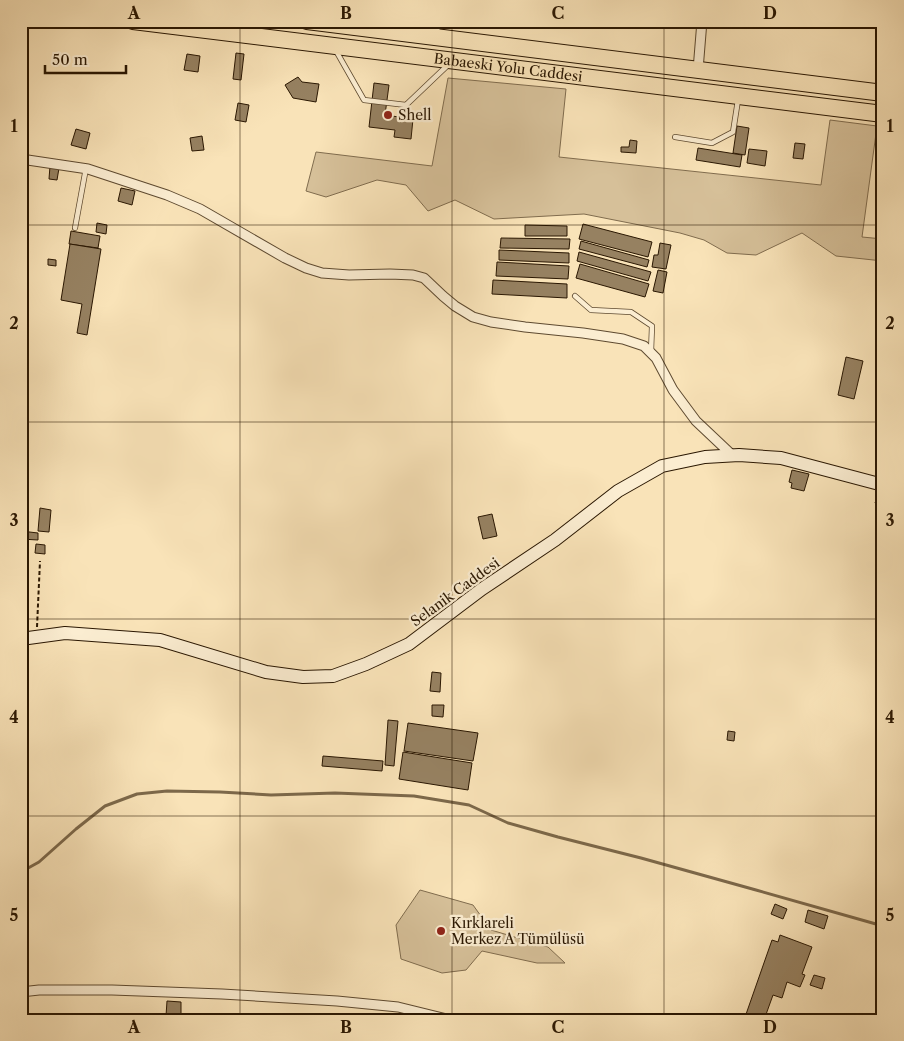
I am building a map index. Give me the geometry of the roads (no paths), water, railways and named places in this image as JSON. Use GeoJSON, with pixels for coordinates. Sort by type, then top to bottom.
{"type":"FeatureCollection","features":[{"type":"Feature","properties":{"kind":"highway","name":"Babaeski Yolu Caddesi"},"geometry":{"type":"LineString","coordinates":[[133,21],[883,114]]}},
{"type":"Feature","properties":{"kind":"highway","name":"Babaeski Yolu Caddesi"},"geometry":{"type":"LineString","coordinates":[[307,21],[883,93]]}},
{"type":"Feature","properties":{"kind":"street"},"geometry":{"type":"LineString","coordinates":[[698,70],[702,21]]}},
{"type":"Feature","properties":{"kind":"street"},"geometry":{"type":"LineString","coordinates":[[21,159],[86,168],[167,195],[200,209],[306,268],[349,275],[413,275],[424,278],[455,306],[474,317],[517,326],[623,339],[644,346],[656,358],[673,390],[696,421],[732,455]]}},
{"type":"Feature","properties":{"kind":"street","name":"Selanik Caddesi"},"geometry":{"type":"LineString","coordinates":[[21,639],[65,634],[160,640],[266,672],[303,677],[333,676],[366,664],[409,644],[482,589],[555,540],[618,491],[662,466],[705,457],[732,455],[781,458],[883,485]]}},
{"type":"Feature","properties":{"kind":"street"},"geometry":{"type":"LineString","coordinates":[[21,992],[39,990],[121,990],[222,994],[398,1008],[450,1020]]}},
{"type":"Feature","properties":{"kind":"lane"},"geometry":{"type":"LineString","coordinates":[[424,21],[447,38]]}},
{"type":"Feature","properties":{"kind":"lane"},"geometry":{"type":"LineString","coordinates":[[333,46],[364,100],[406,105],[453,61]]}},
{"type":"Feature","properties":{"kind":"lane"},"geometry":{"type":"LineString","coordinates":[[675,137],[712,143],[733,132],[738,96]]}},
{"type":"Feature","properties":{"kind":"lane"},"geometry":{"type":"LineString","coordinates":[[75,228],[86,168]]}},
{"type":"Feature","properties":{"kind":"lane"},"geometry":{"type":"LineString","coordinates":[[575,296],[592,310],[632,312],[652,326],[651,353]]}},
{"type":"Feature","properties":{"kind":"waterway"},"geometry":{"type":"LineString","coordinates":[[21,872],[39,862],[105,806],[137,794],[167,791],[271,795],[335,793],[414,796],[469,805],[508,823],[883,926]]}},
{"type":"Feature","properties":{"kind":"place","name":"Shell"},"geometry":{"type":"Point","coordinates":[388,115]}},
{"type":"Feature","properties":{"kind":"place","name":"Kırklareli Merkez A Tümülüsü"},"geometry":{"type":"Point","coordinates":[441,931]}}]}
